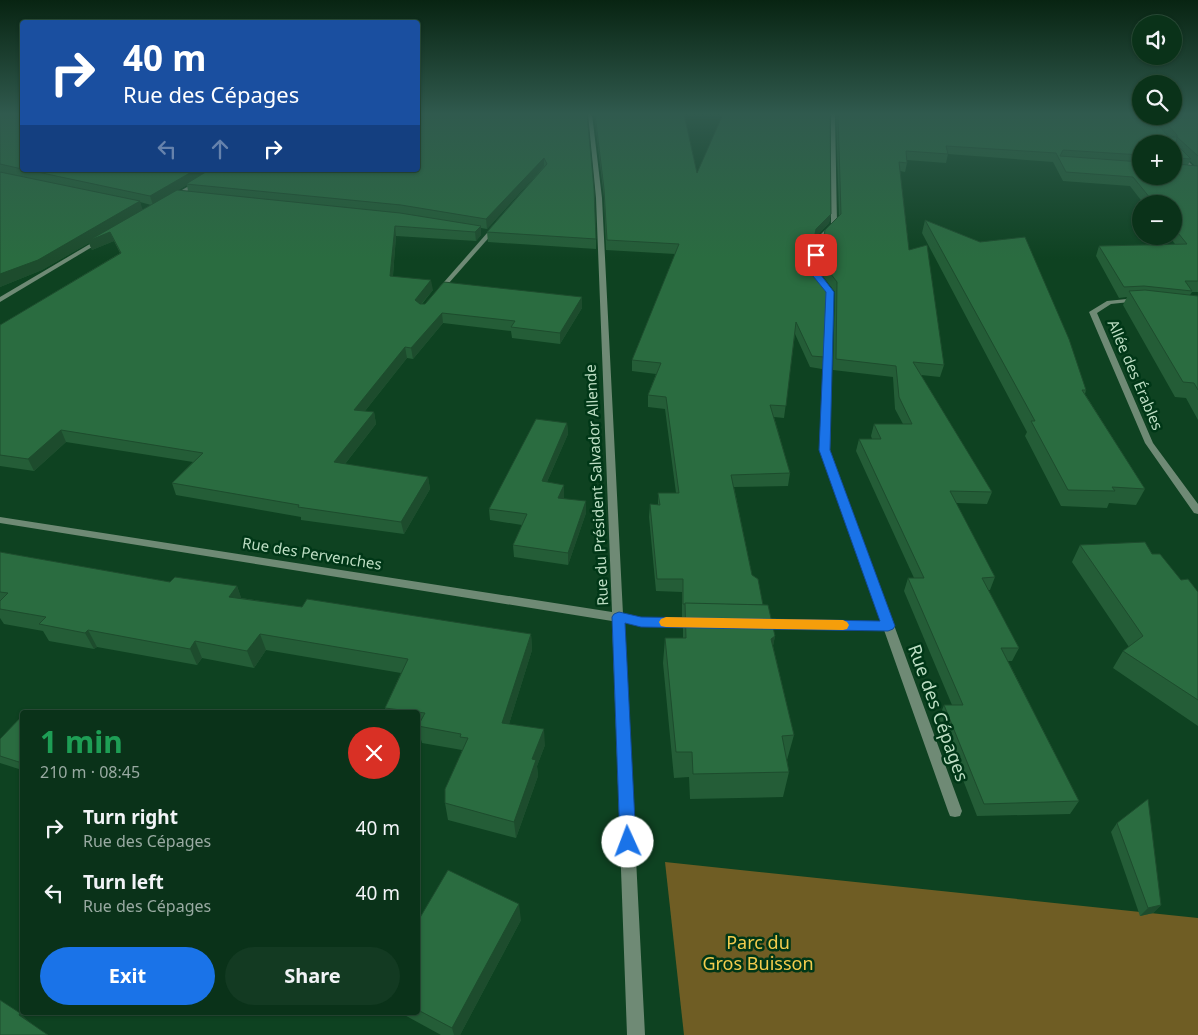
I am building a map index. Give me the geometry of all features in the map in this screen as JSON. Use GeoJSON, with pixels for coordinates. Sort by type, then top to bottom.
{"type":"FeatureCollection","features":[{"type":"Feature","properties":{"kind":"street","name":"Rue du Président Salvador Allende"},"geometry":{"type":"LineString","coordinates":[[595,162],[599,198],[619,617],[636,1035]]}},
{"type":"Feature","properties":{"kind":"street","name":"Rue des Cépages"},"geometry":{"type":"LineString","coordinates":[[833,162],[834,224],[819,240],[813,271],[830,292],[825,450],[955,811]]}},
{"type":"Feature","properties":{"kind":"street"},"geometry":{"type":"LineString","coordinates":[[1187,162],[1197,173]]}},
{"type":"Feature","properties":{"kind":"street"},"geometry":{"type":"LineString","coordinates":[[1189,171],[1197,173]]}},
{"type":"Feature","properties":{"kind":"street"},"geometry":{"type":"LineString","coordinates":[[168,200],[216,172]]}},
{"type":"Feature","properties":{"kind":"street"},"geometry":{"type":"LineString","coordinates":[[177,194],[186,196]]}},
{"type":"Feature","properties":{"kind":"street"},"geometry":{"type":"LineString","coordinates":[[434,296],[502,219]]}},
{"type":"Feature","properties":{"kind":"street"},"geometry":{"type":"LineString","coordinates":[[481,231],[490,233]]}},
{"type":"Feature","properties":{"kind":"street"},"geometry":{"type":"LineString","coordinates":[[0,300],[110,234]]}},
{"type":"Feature","properties":{"kind":"street","name":"Allée des Érables"},"geometry":{"type":"LineString","coordinates":[[1149,301],[1109,302],[1093,312],[1149,443],[1198,511]]}},
{"type":"Feature","properties":{"kind":"street","name":"Rue des Pervenches"},"geometry":{"type":"LineString","coordinates":[[0,520],[619,617]]}},
{"type":"Feature","properties":{"kind":"street"},"geometry":{"type":"LineString","coordinates":[[619,617],[641,622],[710,623]]}},
{"type":"Feature","properties":{"kind":"street"},"geometry":{"type":"LineString","coordinates":[[750,624],[888,626]]}},
{"type":"Feature","properties":{"kind":"green space","name":"Parc du Gros Buisson"},"geometry":{"type":"Polygon","coordinates":[[[665,862],[1198,918],[1198,1035],[684,1035],[665,862]]]}},
{"type":"Feature","properties":{"kind":"building"},"geometry":{"type":"Polygon","coordinates":[[[0,162],[20,162],[20,169],[0,164],[0,162]]]}},
{"type":"Feature","properties":{"kind":"building"},"geometry":{"type":"Polygon","coordinates":[[[420,162],[540,162],[486,219],[401,205],[186,184],[206,172],[420,172],[420,162]]]}},
{"type":"Feature","properties":{"kind":"building"},"geometry":{"type":"Polygon","coordinates":[[[546,162],[592,162],[596,239],[487,232],[547,164],[546,162]]]}},
{"type":"Feature","properties":{"kind":"building"},"geometry":{"type":"Polygon","coordinates":[[[601,162],[695,162],[697,173],[702,162],[830,162],[831,214],[816,229],[810,260],[827,282],[824,357],[812,356],[796,322],[786,406],[770,405],[790,473],[731,475],[752,575],[758,579],[763,605],[683,604],[683,579],[657,579],[650,504],[660,505],[658,493],[679,493],[666,397],[648,395],[661,363],[632,360],[679,244],[607,240],[601,162]]]}},
{"type":"Feature","properties":{"kind":"building"},"geometry":{"type":"Polygon","coordinates":[[[839,162],[899,162],[909,250],[927,245],[944,365],[913,362],[992,492],[950,491],[995,577],[982,578],[1019,648],[1001,648],[1079,801],[984,804],[944,705],[963,705],[908,578],[924,578],[859,439],[881,439],[874,424],[912,424],[899,397],[896,366],[836,359],[837,282],[820,260],[825,230],[841,214],[839,162]]]}},
{"type":"Feature","properties":{"kind":"building"},"geometry":{"type":"Polygon","coordinates":[[[1061,162],[1132,162],[1132,177],[1066,172],[1061,162]]]}},
{"type":"Feature","properties":{"kind":"building"},"geometry":{"type":"Polygon","coordinates":[[[1182,164],[1198,166],[1198,281],[1185,281],[1192,291],[1144,286],[1124,287],[1099,246],[1187,244],[1182,238],[1182,195],[1148,195],[1140,185],[1182,185],[1182,164]]]}},
{"type":"Feature","properties":{"kind":"building"},"geometry":{"type":"Polygon","coordinates":[[[0,172],[140,201],[38,260],[0,274],[0,172]]]}},
{"type":"Feature","properties":{"kind":"building"},"geometry":{"type":"Polygon","coordinates":[[[37,172],[192,172],[150,196],[37,172]]]}},
{"type":"Feature","properties":{"kind":"building"},"geometry":{"type":"Polygon","coordinates":[[[177,190],[400,213],[481,226],[475,232],[395,226],[390,276],[431,280],[415,300],[420,304],[425,304],[444,282],[582,297],[560,333],[511,327],[515,321],[442,313],[411,348],[405,347],[354,410],[374,412],[334,462],[428,477],[401,522],[298,507],[299,505],[172,483],[203,453],[61,430],[28,459],[0,455],[0,325],[121,253],[110,232],[88,241],[177,190]]]}},
{"type":"Feature","properties":{"kind":"building"},"geometry":{"type":"Polygon","coordinates":[[[925,220],[980,242],[1025,237],[1069,339],[1086,390],[1082,390],[1145,489],[1112,487],[1115,491],[1068,490],[1031,421],[1035,421],[925,220]]]}},
{"type":"Feature","properties":{"kind":"building"},"geometry":{"type":"Polygon","coordinates":[[[1145,290],[1198,296],[1198,390],[1194,383],[1183,382],[1129,291],[1145,290]]]}},
{"type":"Feature","properties":{"kind":"building"},"geometry":{"type":"Polygon","coordinates":[[[536,419],[567,423],[542,481],[564,485],[558,498],[586,501],[568,553],[513,545],[527,514],[489,509],[536,419]]]}},
{"type":"Feature","properties":{"kind":"building"},"geometry":{"type":"Polygon","coordinates":[[[1145,542],[1152,554],[1160,554],[1181,580],[1188,579],[1198,592],[1198,700],[1123,651],[1143,636],[1080,545],[1145,542]]]}},
{"type":"Feature","properties":{"kind":"building"},"geometry":{"type":"Polygon","coordinates":[[[0,552],[170,582],[175,577],[237,586],[229,597],[302,607],[307,599],[531,634],[502,723],[544,729],[532,759],[536,760],[514,822],[445,803],[445,789],[468,738],[460,737],[461,734],[420,726],[425,713],[420,712],[420,710],[385,708],[408,659],[260,634],[247,651],[195,641],[190,649],[88,630],[85,633],[39,624],[46,617],[0,609],[0,601],[8,593],[0,592],[0,552]]]}},
{"type":"Feature","properties":{"kind":"building"},"geometry":{"type":"Polygon","coordinates":[[[685,603],[768,605],[775,636],[771,639],[794,735],[782,736],[789,772],[693,774],[692,752],[676,752],[665,638],[686,638],[685,603]]]}},
{"type":"Feature","properties":{"kind":"building"},"geometry":{"type":"Polygon","coordinates":[[[20,718],[20,762],[0,756],[0,739],[20,718]]]}},
{"type":"Feature","properties":{"kind":"building"},"geometry":{"type":"Polygon","coordinates":[[[1148,799],[1161,905],[1148,908],[1117,823],[1148,799]]]}},
{"type":"Feature","properties":{"kind":"building"},"geometry":{"type":"Polygon","coordinates":[[[448,870],[519,904],[452,1028],[420,1011],[420,918],[448,870]]]}},
{"type":"Feature","properties":{"kind":"building"},"geometry":{"type":"Polygon","coordinates":[[[0,1000],[20,1013],[19,1015],[48,1035],[0,1035],[0,1000]]]}},
{"type":"Feature","properties":{"kind":"slow traffic"},"geometry":{"type":"LineString","coordinates":[[666,622],[843,625]]}},
{"type":"Feature","properties":{"kind":"route"},"geometry":{"type":"LineString","coordinates":[[628,842],[619,617],[641,622],[888,626],[825,450],[830,292],[813,271],[816,255]]}}]}
